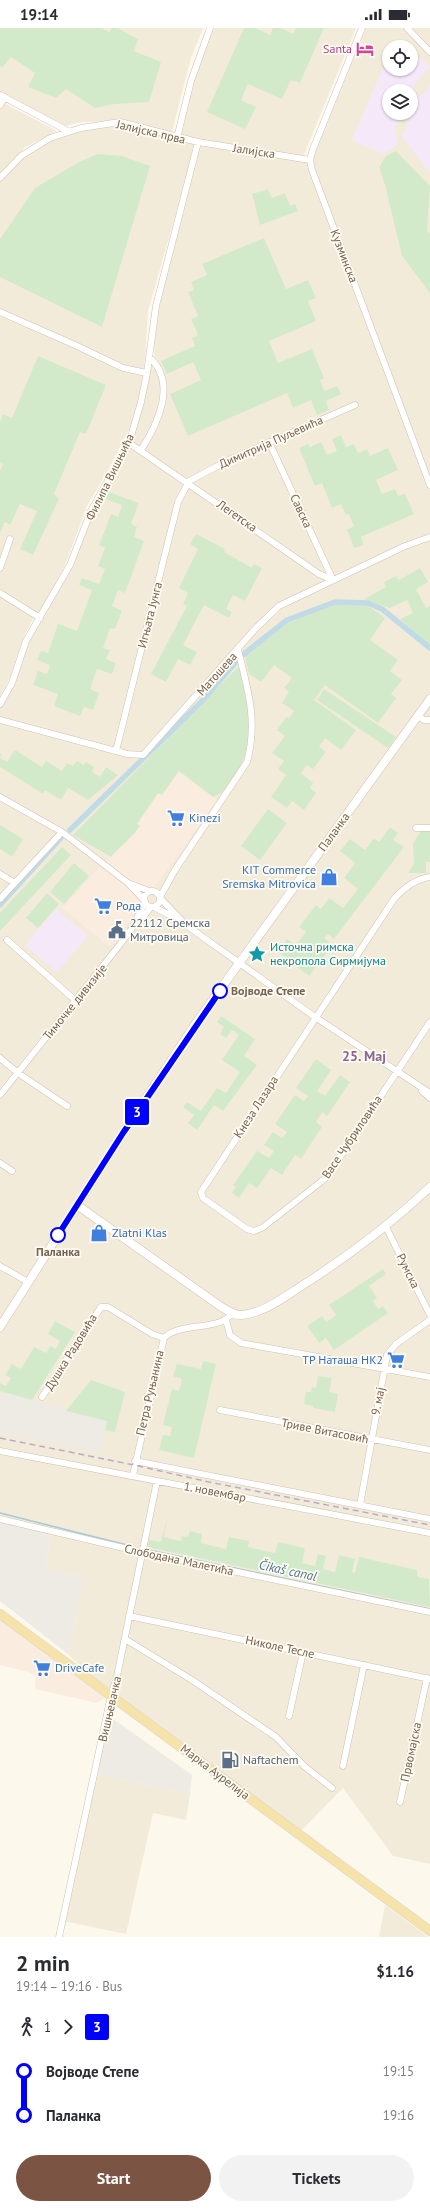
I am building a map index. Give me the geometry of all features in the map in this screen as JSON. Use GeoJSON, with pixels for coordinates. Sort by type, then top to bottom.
{"type":"FeatureCollection","features":[{"type":"Feature","properties":{"kind":"main road","name":"Паланка"},"geometry":{"type":"LineString","coordinates":[[0,1327],[77,1205],[239,962],[430,699]]}},
{"type":"Feature","properties":{"kind":"main road"},"geometry":{"type":"LineString","coordinates":[[77,1205],[232,1313],[242,1315],[264,1309],[312,1279],[386,1227],[430,1187]]}},
{"type":"Feature","properties":{"kind":"main road","name":"Марка Аурелија"},"geometry":{"type":"LineString","coordinates":[[0,1614],[430,1931]]}},
{"type":"Feature","properties":{"kind":"street"},"geometry":{"type":"LineString","coordinates":[[177,138],[191,81],[210,28]]}},
{"type":"Feature","properties":{"kind":"street","name":"Кузминска"},"geometry":{"type":"LineString","coordinates":[[362,28],[312,149],[310,160],[312,174],[430,485]]}},
{"type":"Feature","properties":{"kind":"street"},"geometry":{"type":"LineString","coordinates":[[407,28],[430,52]]}},
{"type":"Feature","properties":{"kind":"street"},"geometry":{"type":"LineString","coordinates":[[0,105],[2,96],[68,131]]}},
{"type":"Feature","properties":{"kind":"street","name":"Јалијска прва"},"geometry":{"type":"LineString","coordinates":[[0,178],[27,152],[68,131],[120,122],[177,138],[198,142]]}},
{"type":"Feature","properties":{"kind":"street","name":"Јалијска"},"geometry":{"type":"LineString","coordinates":[[198,142],[310,160]]}},
{"type":"Feature","properties":{"kind":"street","name":"Филипа Вишњића"},"geometry":{"type":"LineString","coordinates":[[0,704],[12,683],[26,641],[70,565],[94,505],[129,442],[141,402],[147,374],[156,306],[198,142]]}},
{"type":"Feature","properties":{"kind":"street"},"geometry":{"type":"LineString","coordinates":[[0,312],[75,344],[123,368],[147,374]]}},
{"type":"Feature","properties":{"kind":"street"},"geometry":{"type":"LineString","coordinates":[[141,450],[151,434],[165,390],[163,376],[158,365],[150,358]]}},
{"type":"Feature","properties":{"kind":"street","name":"Димитрија Пуљевића"},"geometry":{"type":"LineString","coordinates":[[188,482],[269,442],[355,405]]}},
{"type":"Feature","properties":{"kind":"street","name":"Легетска"},"geometry":{"type":"LineString","coordinates":[[129,442],[319,574],[333,580]]}},
{"type":"Feature","properties":{"kind":"street","name":"Савска"},"geometry":{"type":"LineString","coordinates":[[269,442],[333,580]]}},
{"type":"Feature","properties":{"kind":"street","name":"Игњата Јунга"},"geometry":{"type":"LineString","coordinates":[[116,751],[178,502],[188,482]]}},
{"type":"Feature","properties":{"kind":"street","name":"Матошева"},"geometry":{"type":"LineString","coordinates":[[0,720],[138,756],[147,752],[255,629],[279,606],[333,580],[430,537]]}},
{"type":"Feature","properties":{"kind":"street"},"geometry":{"type":"LineString","coordinates":[[0,568],[10,539]]}},
{"type":"Feature","properties":{"kind":"street"},"geometry":{"type":"LineString","coordinates":[[0,593],[40,618]]}},
{"type":"Feature","properties":{"kind":"street"},"geometry":{"type":"LineString","coordinates":[[152,907],[159,904],[160,898],[175,870],[247,762],[252,744],[253,727],[246,679],[238,650]]}},
{"type":"Feature","properties":{"kind":"street"},"geometry":{"type":"LineString","coordinates":[[418,716],[424,720],[430,720]]}},
{"type":"Feature","properties":{"kind":"street"},"geometry":{"type":"LineString","coordinates":[[0,796],[62,832],[128,882],[144,901],[152,907],[182,921]]}},
{"type":"Feature","properties":{"kind":"street"},"geometry":{"type":"LineString","coordinates":[[416,828],[430,828]]}},
{"type":"Feature","properties":{"kind":"street"},"geometry":{"type":"LineString","coordinates":[[0,899],[62,832]]}},
{"type":"Feature","properties":{"kind":"street"},"geometry":{"type":"LineString","coordinates":[[144,901],[145,894],[163,884],[175,870]]}},
{"type":"Feature","properties":{"kind":"street"},"geometry":{"type":"LineString","coordinates":[[0,874],[15,883]]}},
{"type":"Feature","properties":{"kind":"street"},"geometry":{"type":"LineString","coordinates":[[315,1017],[394,899],[401,891],[413,883],[430,877]]}},
{"type":"Feature","properties":{"kind":"street"},"geometry":{"type":"LineString","coordinates":[[128,882],[157,892],[160,898],[182,921],[315,1017],[396,1072],[430,1093]]}},
{"type":"Feature","properties":{"kind":"street","name":"Тимочке дивизије"},"geometry":{"type":"LineString","coordinates":[[130,930],[144,901]]}},
{"type":"Feature","properties":{"kind":"street","name":"Тимочке дивизије"},"geometry":{"type":"LineString","coordinates":[[0,1095],[76,1001],[130,930],[152,907]]}},
{"type":"Feature","properties":{"kind":"street"},"geometry":{"type":"LineString","coordinates":[[8,940],[76,1001]]}},
{"type":"Feature","properties":{"kind":"street","name":"Кнеза Лазара"},"geometry":{"type":"LineString","coordinates":[[203,1198],[201,1192],[315,1017]]}},
{"type":"Feature","properties":{"kind":"street","name":"Васе Чубриловића"},"geometry":{"type":"LineString","coordinates":[[203,1198],[247,1229],[254,1231],[262,1228],[327,1177],[430,1022]]}},
{"type":"Feature","properties":{"kind":"street"},"geometry":{"type":"LineString","coordinates":[[0,1058],[18,1073],[67,1106]]}},
{"type":"Feature","properties":{"kind":"street"},"geometry":{"type":"LineString","coordinates":[[417,1085],[430,1098]]}},
{"type":"Feature","properties":{"kind":"street"},"geometry":{"type":"LineString","coordinates":[[0,1163],[12,1171]]}},
{"type":"Feature","properties":{"kind":"street","name":"Румска"},"geometry":{"type":"LineString","coordinates":[[386,1227],[430,1315]]}},
{"type":"Feature","properties":{"kind":"street"},"geometry":{"type":"LineString","coordinates":[[0,1266],[28,1282]]}},
{"type":"Feature","properties":{"kind":"street","name":"Душка Радовића"},"geometry":{"type":"LineString","coordinates":[[42,1397],[101,1307],[108,1307],[152,1334],[164,1338]]}},
{"type":"Feature","properties":{"kind":"street"},"geometry":{"type":"LineString","coordinates":[[232,1313],[226,1320],[230,1335],[240,1343],[430,1377]]}},
{"type":"Feature","properties":{"kind":"street","name":"Петра Руњанина"},"geometry":{"type":"LineString","coordinates":[[133,1475],[164,1338],[176,1331],[226,1320]]}},
{"type":"Feature","properties":{"kind":"street","name":"9. мај"},"geometry":{"type":"LineString","coordinates":[[360,1505],[371,1440],[390,1349],[430,1320]]}},
{"type":"Feature","properties":{"kind":"street","name":"Триве Витасовић"},"geometry":{"type":"LineString","coordinates":[[220,1410],[371,1440],[430,1450]]}},
{"type":"Feature","properties":{"kind":"street","name":"1. новембар"},"geometry":{"type":"LineString","coordinates":[[0,1451],[133,1475],[157,1481],[430,1533]]}},
{"type":"Feature","properties":{"kind":"street","name":"1. новембар"},"geometry":{"type":"LineString","coordinates":[[135,1461],[430,1519]]}},
{"type":"Feature","properties":{"kind":"street","name":"Вишњевачка"},"geometry":{"type":"LineString","coordinates":[[59,1937],[111,1696],[125,1639],[141,1552],[157,1481]]}},
{"type":"Feature","properties":{"kind":"street","name":"Слободана Малетића"},"geometry":{"type":"LineString","coordinates":[[0,1519],[141,1552],[430,1612]]}},
{"type":"Feature","properties":{"kind":"street","name":"Николе Тесле"},"geometry":{"type":"LineString","coordinates":[[129,1616],[428,1679]]}},
{"type":"Feature","properties":{"kind":"street"},"geometry":{"type":"LineString","coordinates":[[125,1639],[192,1680],[276,1737],[304,1766],[332,1788]]}},
{"type":"Feature","properties":{"kind":"street"},"geometry":{"type":"LineString","coordinates":[[288,1716],[303,1652]]}},
{"type":"Feature","properties":{"kind":"street"},"geometry":{"type":"LineString","coordinates":[[343,1766],[364,1665]]}},
{"type":"Feature","properties":{"kind":"street","name":"Првомајска"},"geometry":{"type":"LineString","coordinates":[[400,1802],[428,1679]]}},
{"type":"Feature","properties":{"kind":"shaded area"},"geometry":{"type":"Polygon","coordinates":[[[0,28],[203,28],[191,58],[171,135],[122,121],[82,122],[61,127],[0,95],[0,28]]]}},
{"type":"Feature","properties":{"kind":"shaded area"},"geometry":{"type":"Polygon","coordinates":[[[209,28],[356,28],[303,157],[179,136],[189,84],[209,28]]]}},
{"type":"Feature","properties":{"kind":"shaded area"},"geometry":{"type":"Polygon","coordinates":[[[364,28],[430,28],[430,1864],[393,1856],[343,1788],[296,1836],[111,1697],[68,1654],[84,1577],[46,1570],[51,1528],[0,1514],[0,704],[24,646],[68,570],[91,510],[129,444],[147,376],[154,361],[155,308],[199,145],[311,162],[364,28]]]}},
{"type":"Feature","properties":{"kind":"shaded area"},"geometry":{"type":"Polygon","coordinates":[[[418,56],[430,67],[415,84],[382,84],[382,120],[398,120],[395,127],[398,145],[383,154],[352,140],[382,70],[382,76],[418,76],[418,56]]]}},
{"type":"Feature","properties":{"kind":"shaded area"},"geometry":{"type":"Polygon","coordinates":[[[430,86],[430,173],[402,136],[408,120],[418,120],[418,98],[430,86]]]}},
{"type":"Feature","properties":{"kind":"shaded area"},"geometry":{"type":"Polygon","coordinates":[[[0,101],[57,131],[25,147],[0,174],[0,101]]]}},
{"type":"Feature","properties":{"kind":"shaded area"},"geometry":{"type":"Polygon","coordinates":[[[114,124],[196,143],[148,311],[144,374],[135,417],[109,469],[87,506],[66,563],[39,616],[0,592],[0,316],[73,345],[0,312],[0,179],[24,153],[63,134],[114,124]]]}},
{"type":"Feature","properties":{"kind":"shaded area"},"geometry":{"type":"Polygon","coordinates":[[[0,596],[34,617],[23,638],[10,678],[0,696],[0,596]]]}},
{"type":"Feature","properties":{"kind":"shaded area"},"geometry":{"type":"Polygon","coordinates":[[[179,771],[218,800],[110,947],[62,908],[122,843],[135,834],[137,824],[159,793],[162,795],[179,771]]]}},
{"type":"Feature","properties":{"kind":"shaded area"},"geometry":{"type":"Polygon","coordinates":[[[56,909],[88,936],[57,972],[25,945],[56,909]]]}},
{"type":"Feature","properties":{"kind":"shaded area"},"geometry":{"type":"Polygon","coordinates":[[[0,1391],[107,1421],[100,1452],[0,1434],[0,1391]]]}},
{"type":"Feature","properties":{"kind":"shaded area"},"geometry":{"type":"Polygon","coordinates":[[[0,1514],[51,1528],[46,1570],[84,1577],[68,1654],[0,1601],[0,1514]]]}},
{"type":"Feature","properties":{"kind":"shaded area"},"geometry":{"type":"Polygon","coordinates":[[[0,1618],[106,1697],[97,1703],[35,1689],[36,1676],[28,1672],[0,1665],[0,1618]]]}},
{"type":"Feature","properties":{"kind":"shaded area"},"geometry":{"type":"Polygon","coordinates":[[[109,1716],[192,1775],[190,1794],[97,1774],[109,1716]]]}},
{"type":"Feature","properties":{"kind":"shaded area"},"geometry":{"type":"Polygon","coordinates":[[[97,1774],[190,1794],[186,1820],[153,1813],[126,1934],[63,1921],[97,1774]]]}},
{"type":"Feature","properties":{"kind":"shaded area"},"geometry":{"type":"Polygon","coordinates":[[[385,1905],[428,1937],[379,1937],[385,1905]]]}},
{"type":"Feature","properties":{"kind":"green space"},"geometry":{"type":"Polygon","coordinates":[[[0,28],[101,28],[109,32],[112,28],[117,28],[138,39],[134,51],[161,62],[149,102],[115,104],[95,108],[66,89],[56,98],[28,87],[35,73],[11,57],[2,68],[0,66],[0,28]]]}},
{"type":"Feature","properties":{"kind":"green space"},"geometry":{"type":"Polygon","coordinates":[[[244,28],[255,28],[270,35],[273,28],[281,28],[293,34],[296,28],[324,28],[300,83],[291,80],[282,99],[248,84],[241,100],[256,107],[245,129],[207,112],[244,28]]]}},
{"type":"Feature","properties":{"kind":"green space"},"geometry":{"type":"Polygon","coordinates":[[[396,151],[430,186],[427,231],[430,234],[430,293],[402,256],[385,185],[379,167],[386,156],[396,151]]]}},
{"type":"Feature","properties":{"kind":"green space"},"geometry":{"type":"Polygon","coordinates":[[[98,154],[122,156],[150,166],[102,327],[0,277],[0,239],[35,188],[79,162],[98,154]]]}},
{"type":"Feature","properties":{"kind":"green space"},"geometry":{"type":"Polygon","coordinates":[[[268,189],[272,198],[285,193],[290,206],[295,204],[298,211],[260,225],[252,194],[268,189]]]}},
{"type":"Feature","properties":{"kind":"green space"},"geometry":{"type":"Polygon","coordinates":[[[264,238],[286,289],[308,280],[316,298],[308,301],[316,321],[269,341],[278,363],[312,349],[324,378],[320,380],[324,391],[337,386],[341,394],[326,401],[329,410],[317,415],[311,400],[293,408],[287,393],[188,436],[170,394],[201,380],[193,362],[167,374],[161,361],[195,346],[192,338],[198,335],[191,319],[198,316],[188,292],[194,290],[191,282],[207,275],[202,264],[264,238]]]}},
{"type":"Feature","properties":{"kind":"green space"},"geometry":{"type":"Polygon","coordinates":[[[38,356],[106,385],[86,434],[80,432],[54,494],[59,499],[33,555],[20,549],[37,511],[20,504],[10,525],[5,522],[0,533],[0,471],[3,464],[0,463],[0,422],[3,414],[12,418],[38,356]]]}},
{"type":"Feature","properties":{"kind":"green space"},"geometry":{"type":"Polygon","coordinates":[[[341,435],[346,447],[354,444],[358,453],[367,449],[370,456],[388,448],[398,470],[376,480],[382,494],[395,489],[398,496],[405,494],[414,514],[361,537],[364,545],[354,548],[347,530],[354,526],[349,514],[346,515],[341,504],[332,508],[322,483],[315,486],[299,448],[308,444],[310,447],[321,442],[327,455],[337,451],[332,439],[341,435]]]}},
{"type":"Feature","properties":{"kind":"green space"},"geometry":{"type":"Polygon","coordinates":[[[106,491],[139,503],[131,524],[137,527],[134,537],[144,541],[125,593],[118,590],[112,606],[122,611],[115,629],[110,628],[103,648],[110,650],[106,659],[116,663],[112,674],[97,669],[90,689],[99,693],[93,710],[84,707],[80,716],[54,706],[58,694],[33,685],[38,671],[47,674],[50,665],[37,660],[41,651],[48,653],[58,624],[77,631],[92,590],[79,585],[82,578],[99,584],[105,569],[98,566],[105,548],[99,545],[111,514],[118,517],[122,505],[103,498],[106,491]]]}},
{"type":"Feature","properties":{"kind":"green space"},"geometry":{"type":"Polygon","coordinates":[[[196,534],[225,549],[224,552],[252,568],[254,564],[262,568],[245,601],[233,595],[226,609],[232,612],[229,618],[204,605],[183,645],[197,652],[190,665],[178,659],[166,682],[151,674],[187,606],[183,604],[188,593],[179,588],[198,549],[190,544],[196,534]]]}},
{"type":"Feature","properties":{"kind":"green space"},"geometry":{"type":"Polygon","coordinates":[[[420,568],[428,582],[416,589],[426,608],[430,606],[430,646],[400,619],[413,613],[407,600],[390,608],[364,599],[386,587],[384,582],[396,576],[399,580],[420,568]]]}},
{"type":"Feature","properties":{"kind":"green space"},"geometry":{"type":"Polygon","coordinates":[[[336,603],[367,605],[385,618],[370,640],[398,660],[390,671],[402,680],[391,694],[396,698],[378,723],[325,685],[314,700],[356,730],[341,750],[325,738],[319,747],[326,752],[313,769],[307,765],[301,773],[313,783],[310,788],[316,793],[304,810],[292,801],[287,808],[271,797],[286,775],[278,769],[284,761],[272,753],[285,736],[277,730],[286,717],[289,718],[294,711],[282,703],[289,692],[284,688],[292,678],[274,665],[261,682],[249,674],[245,656],[288,623],[336,603]]]}},
{"type":"Feature","properties":{"kind":"green space"},"geometry":{"type":"Polygon","coordinates":[[[240,665],[248,709],[248,737],[246,750],[241,764],[233,779],[224,790],[213,797],[179,771],[162,795],[158,793],[137,824],[140,826],[137,830],[111,857],[73,835],[240,665]]]}},
{"type":"Feature","properties":{"kind":"green space"},"geometry":{"type":"Polygon","coordinates":[[[324,689],[396,737],[388,748],[317,700],[324,689]]]}},
{"type":"Feature","properties":{"kind":"green space"},"geometry":{"type":"Polygon","coordinates":[[[15,750],[42,767],[46,761],[62,771],[67,763],[73,766],[77,761],[84,765],[86,762],[94,767],[92,772],[100,777],[106,767],[118,775],[88,800],[68,788],[61,800],[45,790],[43,794],[0,767],[0,758],[7,762],[15,750]]]}},
{"type":"Feature","properties":{"kind":"green space"},"geometry":{"type":"Polygon","coordinates":[[[268,809],[287,823],[260,860],[241,846],[268,809]]]}},
{"type":"Feature","properties":{"kind":"green space"},"geometry":{"type":"Polygon","coordinates":[[[0,825],[23,839],[12,857],[0,849],[0,825]]]}},
{"type":"Feature","properties":{"kind":"green space"},"geometry":{"type":"Polygon","coordinates":[[[390,827],[398,833],[393,840],[404,847],[334,939],[328,934],[324,938],[333,945],[309,976],[278,952],[287,939],[296,945],[306,932],[299,927],[316,905],[321,909],[329,898],[343,908],[358,889],[344,878],[355,863],[340,851],[350,839],[365,850],[374,838],[379,842],[390,827]]]}},
{"type":"Feature","properties":{"kind":"green space"},"geometry":{"type":"Polygon","coordinates":[[[421,831],[430,831],[430,862],[426,862],[426,873],[408,873],[414,864],[413,843],[421,831]]]}},
{"type":"Feature","properties":{"kind":"green space"},"geometry":{"type":"Polygon","coordinates":[[[62,847],[71,855],[0,931],[0,913],[62,847]]]}},
{"type":"Feature","properties":{"kind":"green space"},"geometry":{"type":"Polygon","coordinates":[[[74,863],[89,876],[64,904],[50,892],[74,863]]]}},
{"type":"Feature","properties":{"kind":"green space"},"geometry":{"type":"Polygon","coordinates":[[[47,893],[59,904],[38,928],[26,918],[47,893]]]}},
{"type":"Feature","properties":{"kind":"green space"},"geometry":{"type":"Polygon","coordinates":[[[221,1016],[255,1039],[244,1056],[257,1065],[223,1111],[214,1105],[197,1130],[188,1123],[194,1115],[183,1107],[187,1102],[201,1111],[217,1088],[226,1093],[240,1072],[222,1060],[239,1035],[232,1030],[226,1038],[220,1034],[224,1027],[217,1022],[221,1016]]]}},
{"type":"Feature","properties":{"kind":"green space"},"geometry":{"type":"Polygon","coordinates":[[[316,1059],[331,1070],[317,1091],[325,1096],[340,1075],[350,1082],[327,1116],[322,1112],[316,1122],[322,1127],[301,1159],[295,1155],[282,1175],[271,1168],[257,1188],[249,1183],[239,1198],[232,1193],[236,1187],[233,1185],[257,1151],[269,1158],[274,1151],[264,1145],[273,1132],[282,1138],[287,1132],[275,1124],[295,1095],[304,1101],[308,1096],[296,1088],[316,1059]]]}},
{"type":"Feature","properties":{"kind":"green space"},"geometry":{"type":"Polygon","coordinates":[[[383,1269],[386,1274],[369,1286],[377,1298],[373,1301],[378,1309],[383,1306],[388,1313],[334,1350],[326,1338],[319,1343],[307,1326],[322,1316],[326,1322],[336,1315],[329,1305],[383,1269]]]}},
{"type":"Feature","properties":{"kind":"green space"},"geometry":{"type":"Polygon","coordinates":[[[55,1321],[75,1332],[32,1400],[0,1391],[0,1383],[6,1386],[11,1378],[5,1375],[12,1364],[21,1369],[34,1347],[46,1353],[50,1346],[56,1349],[60,1341],[48,1334],[55,1321]]]}},
{"type":"Feature","properties":{"kind":"green space"},"geometry":{"type":"Polygon","coordinates":[[[203,1361],[216,1364],[194,1458],[159,1450],[163,1435],[170,1436],[172,1427],[163,1425],[172,1389],[179,1391],[182,1379],[173,1376],[177,1364],[201,1369],[203,1361]]]}},
{"type":"Feature","properties":{"kind":"green space"},"geometry":{"type":"Polygon","coordinates":[[[318,1376],[332,1378],[329,1392],[338,1394],[335,1412],[313,1408],[313,1406],[304,1404],[306,1392],[311,1392],[312,1387],[316,1388],[318,1376]]]}},
{"type":"Feature","properties":{"kind":"green space"},"geometry":{"type":"Polygon","coordinates":[[[91,1380],[125,1392],[115,1432],[105,1430],[107,1421],[66,1411],[91,1380]]]}},
{"type":"Feature","properties":{"kind":"green space"},"geometry":{"type":"Polygon","coordinates":[[[167,1519],[164,1537],[181,1541],[182,1536],[188,1537],[190,1531],[202,1534],[201,1543],[226,1549],[229,1537],[249,1541],[248,1547],[275,1553],[278,1542],[305,1548],[302,1563],[315,1566],[318,1554],[326,1556],[323,1569],[335,1572],[339,1555],[355,1559],[352,1572],[355,1573],[359,1557],[417,1570],[418,1577],[429,1579],[430,1607],[147,1547],[149,1540],[161,1542],[167,1519]]]}},
{"type":"Feature","properties":{"kind":"waterway"},"geometry":{"type":"LineString","coordinates":[[244,654],[287,620],[335,602],[368,603],[382,609],[430,648]]}},
{"type":"Feature","properties":{"kind":"waterway"},"geometry":{"type":"LineString","coordinates":[[70,830],[202,701],[237,661]]}},
{"type":"Feature","properties":{"kind":"waterway"},"geometry":{"type":"LineString","coordinates":[[0,905],[61,838]]}},
{"type":"Feature","properties":{"kind":"waterway","name":"Čikaš canal"},"geometry":{"type":"LineString","coordinates":[[0,1513],[127,1545]]}},
{"type":"Feature","properties":{"kind":"waterway","name":"Čikaš canal"},"geometry":{"type":"LineString","coordinates":[[144,1549],[430,1609]]}},
{"type":"Feature","properties":{"kind":"railway"},"geometry":{"type":"LineString","coordinates":[[0,1438],[209,1482],[430,1525]]}},
{"type":"Feature","properties":{"kind":"bus line","name":"3"},"geometry":{"type":"LineString","coordinates":[[58,1235],[123,1133],[196,1024],[220,991]]}},
{"type":"Feature","properties":{"kind":"place","name":"Santa"},"geometry":{"type":"Point","coordinates":[365,49]}},
{"type":"Feature","properties":{"kind":"place","name":"Kinezi"},"geometry":{"type":"Point","coordinates":[176,818]}},
{"type":"Feature","properties":{"kind":"place","name":"KIT Commerce Sremska Mitrovica"},"geometry":{"type":"Point","coordinates":[329,877]}},
{"type":"Feature","properties":{"kind":"place","name":"Рода"},"geometry":{"type":"Point","coordinates":[103,906]}},
{"type":"Feature","properties":{"kind":"place","name":"22112 Сремска Митровица"},"geometry":{"type":"Point","coordinates":[117,930]}},
{"type":"Feature","properties":{"kind":"place","name":"Источна римска некропола Сирмијума"},"geometry":{"type":"Point","coordinates":[257,954]}},
{"type":"Feature","properties":{"kind":"place","name":"Војводе Степе"},"geometry":{"type":"Point","coordinates":[220,991]}},
{"type":"Feature","properties":{"kind":"place","name":"Zlatni Klas"},"geometry":{"type":"Point","coordinates":[99,1233]}},
{"type":"Feature","properties":{"kind":"place","name":"Паланка"},"geometry":{"type":"Point","coordinates":[58,1235]}},
{"type":"Feature","properties":{"kind":"place","name":"ТР Наташа НК2"},"geometry":{"type":"Point","coordinates":[396,1360]}},
{"type":"Feature","properties":{"kind":"place","name":"DriveCafe"},"geometry":{"type":"Point","coordinates":[42,1668]}},
{"type":"Feature","properties":{"kind":"place","name":"Naftachem"},"geometry":{"type":"Point","coordinates":[230,1760]}},
{"type":"Feature","properties":{"kind":"district","name":"25. Мај"},"geometry":{"type":"Point","coordinates":[364,1056]}}]}
